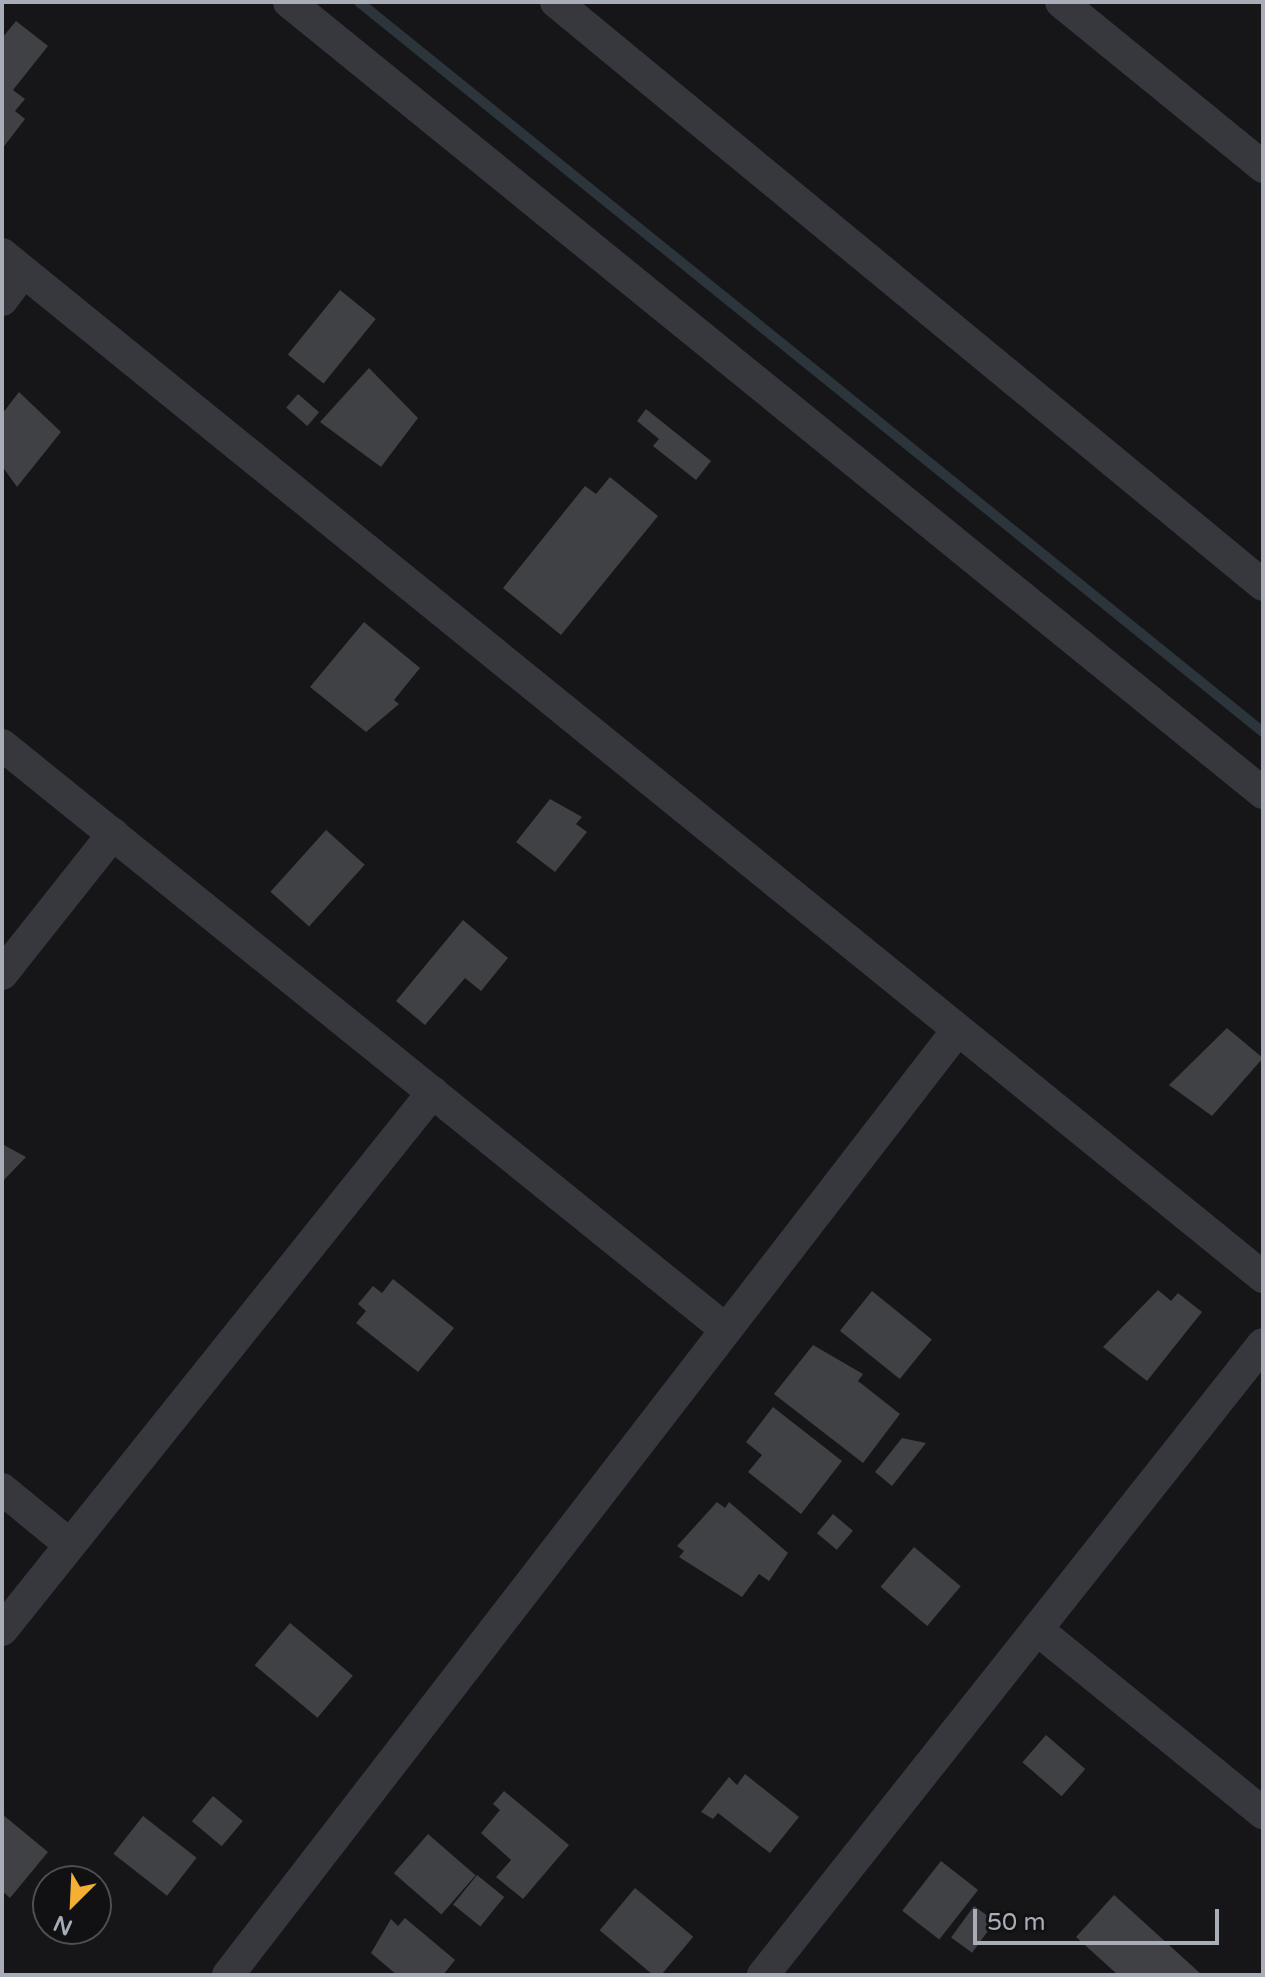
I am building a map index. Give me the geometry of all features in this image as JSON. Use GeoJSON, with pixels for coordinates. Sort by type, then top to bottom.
{"type":"FeatureCollection","features":[{"type":"Feature","properties":{"kind":"street"},"geometry":{"type":"LineString","coordinates":[[289,2],[1263,793]]}},
{"type":"Feature","properties":{"kind":"street"},"geometry":{"type":"LineString","coordinates":[[556,2],[1263,585]]}},
{"type":"Feature","properties":{"kind":"street"},"geometry":{"type":"LineString","coordinates":[[1061,2],[1263,167]]}},
{"type":"Feature","properties":{"kind":"street"},"geometry":{"type":"LineString","coordinates":[[2,300],[13,263],[956,1032],[1263,1277]]}},
{"type":"Feature","properties":{"kind":"street"},"geometry":{"type":"LineString","coordinates":[[2,745],[724,1328]]}},
{"type":"Feature","properties":{"kind":"street"},"geometry":{"type":"LineString","coordinates":[[2,974],[113,834]]}},
{"type":"Feature","properties":{"kind":"street"},"geometry":{"type":"LineString","coordinates":[[228,1975],[724,1328],[956,1032]]}},
{"type":"Feature","properties":{"kind":"street"},"geometry":{"type":"LineString","coordinates":[[2,1630],[433,1092]]}},
{"type":"Feature","properties":{"kind":"street"},"geometry":{"type":"LineString","coordinates":[[763,1975],[1039,1631],[1263,1344]]}},
{"type":"Feature","properties":{"kind":"street"},"geometry":{"type":"LineString","coordinates":[[2,1489],[69,1544]]}},
{"type":"Feature","properties":{"kind":"street"},"geometry":{"type":"LineString","coordinates":[[1039,1631],[1263,1813]]}},
{"type":"Feature","properties":{"kind":"building"},"geometry":{"type":"Polygon","coordinates":[[[16,21],[48,46],[13,90],[25,99],[15,111],[25,119],[2,149],[2,38],[16,21]]]}},
{"type":"Feature","properties":{"kind":"building"},"geometry":{"type":"Polygon","coordinates":[[[340,290],[376,319],[324,383],[288,355],[340,290]]]}},
{"type":"Feature","properties":{"kind":"building"},"geometry":{"type":"Polygon","coordinates":[[[369,368],[418,418],[381,467],[320,422],[369,368]]]}},
{"type":"Feature","properties":{"kind":"building"},"geometry":{"type":"Polygon","coordinates":[[[19,392],[61,432],[17,487],[2,466],[2,414],[19,392]]]}},
{"type":"Feature","properties":{"kind":"building"},"geometry":{"type":"Polygon","coordinates":[[[298,394],[319,412],[307,426],[286,408],[298,394]]]}},
{"type":"Feature","properties":{"kind":"building"},"geometry":{"type":"Polygon","coordinates":[[[646,409],[711,461],[696,480],[653,446],[659,439],[637,421],[646,409]]]}},
{"type":"Feature","properties":{"kind":"building"},"geometry":{"type":"Polygon","coordinates":[[[610,477],[658,516],[561,635],[503,588],[585,486],[596,494],[610,477]]]}},
{"type":"Feature","properties":{"kind":"building"},"geometry":{"type":"Polygon","coordinates":[[[364,622],[420,668],[394,700],[399,704],[366,732],[310,687],[364,622]]]}},
{"type":"Feature","properties":{"kind":"building"},"geometry":{"type":"Polygon","coordinates":[[[550,799],[582,817],[576,824],[587,832],[555,872],[516,842],[550,799]]]}},
{"type":"Feature","properties":{"kind":"building"},"geometry":{"type":"Polygon","coordinates":[[[326,830],[365,865],[309,926],[270,892],[326,830]]]}},
{"type":"Feature","properties":{"kind":"building"},"geometry":{"type":"Polygon","coordinates":[[[463,920],[508,958],[481,991],[465,978],[425,1025],[396,1001],[463,920]]]}},
{"type":"Feature","properties":{"kind":"building"},"geometry":{"type":"Polygon","coordinates":[[[1227,1028],[1263,1058],[1212,1116],[1169,1085],[1227,1028]]]}},
{"type":"Feature","properties":{"kind":"building"},"geometry":{"type":"Polygon","coordinates":[[[2,1144],[26,1157],[2,1182],[2,1144]]]}},
{"type":"Feature","properties":{"kind":"building"},"geometry":{"type":"Polygon","coordinates":[[[393,1279],[454,1328],[418,1372],[356,1323],[366,1311],[358,1304],[373,1286],[382,1293],[393,1279]]]}},
{"type":"Feature","properties":{"kind":"building"},"geometry":{"type":"Polygon","coordinates":[[[1158,1290],[1171,1301],[1178,1293],[1202,1312],[1147,1381],[1103,1347],[1158,1290]]]}},
{"type":"Feature","properties":{"kind":"building"},"geometry":{"type":"Polygon","coordinates":[[[872,1291],[932,1339],[900,1379],[840,1331],[872,1291]]]}},
{"type":"Feature","properties":{"kind":"building"},"geometry":{"type":"Polygon","coordinates":[[[813,1345],[863,1374],[858,1381],[900,1414],[863,1463],[774,1394],[813,1345]]]}},
{"type":"Feature","properties":{"kind":"building"},"geometry":{"type":"Polygon","coordinates":[[[773,1407],[842,1461],[801,1514],[748,1472],[762,1455],[746,1442],[773,1407]]]}},
{"type":"Feature","properties":{"kind":"building"},"geometry":{"type":"Polygon","coordinates":[[[902,1438],[926,1443],[892,1486],[875,1472],[902,1438]]]}},
{"type":"Feature","properties":{"kind":"building"},"geometry":{"type":"Polygon","coordinates":[[[717,1502],[725,1508],[729,1502],[788,1553],[769,1581],[759,1574],[742,1597],[679,1557],[684,1551],[677,1546],[717,1502]]]}},
{"type":"Feature","properties":{"kind":"building"},"geometry":{"type":"Polygon","coordinates":[[[833,1514],[853,1531],[837,1550],[817,1533],[833,1514]]]}},
{"type":"Feature","properties":{"kind":"building"},"geometry":{"type":"Polygon","coordinates":[[[914,1547],[961,1586],[927,1626],[881,1587],[914,1547]]]}},
{"type":"Feature","properties":{"kind":"building"},"geometry":{"type":"Polygon","coordinates":[[[290,1623],[353,1676],[317,1718],[255,1665],[290,1623]]]}},
{"type":"Feature","properties":{"kind":"building"},"geometry":{"type":"Polygon","coordinates":[[[1046,1735],[1085,1769],[1062,1796],[1022,1762],[1046,1735]]]}},
{"type":"Feature","properties":{"kind":"building"},"geometry":{"type":"Polygon","coordinates":[[[745,1774],[799,1817],[770,1853],[718,1813],[713,1819],[701,1812],[729,1777],[737,1785],[745,1774]]]}},
{"type":"Feature","properties":{"kind":"building"},"geometry":{"type":"Polygon","coordinates":[[[504,1791],[569,1845],[523,1899],[496,1877],[511,1860],[481,1833],[500,1810],[493,1804],[504,1791]]]}},
{"type":"Feature","properties":{"kind":"building"},"geometry":{"type":"Polygon","coordinates":[[[213,1796],[243,1821],[222,1846],[192,1821],[213,1796]]]}},
{"type":"Feature","properties":{"kind":"building"},"geometry":{"type":"Polygon","coordinates":[[[2,1814],[48,1852],[37,1865],[32,1865],[32,1871],[10,1898],[2,1891],[2,1814]]]}},
{"type":"Feature","properties":{"kind":"building"},"geometry":{"type":"Polygon","coordinates":[[[143,1816],[197,1858],[167,1896],[113,1854],[143,1816]]]}},
{"type":"Feature","properties":{"kind":"building"},"geometry":{"type":"Polygon","coordinates":[[[428,1834],[476,1875],[441,1915],[394,1873],[428,1834]]]}},
{"type":"Feature","properties":{"kind":"building"},"geometry":{"type":"Polygon","coordinates":[[[941,1861],[978,1890],[939,1940],[902,1911],[941,1861]]]}},
{"type":"Feature","properties":{"kind":"building"},"geometry":{"type":"Polygon","coordinates":[[[477,1875],[504,1897],[480,1927],[453,1905],[477,1875]]]}},
{"type":"Feature","properties":{"kind":"building"},"geometry":{"type":"Polygon","coordinates":[[[635,1888],[693,1937],[661,1975],[653,1975],[600,1930],[635,1888]]]}},
{"type":"Feature","properties":{"kind":"building"},"geometry":{"type":"Polygon","coordinates":[[[1114,1895],[1202,1975],[1118,1975],[1076,1937],[1114,1895]]]}},
{"type":"Feature","properties":{"kind":"building"},"geometry":{"type":"Polygon","coordinates":[[[974,1906],[995,1921],[972,1953],[951,1938],[974,1906]]]}},
{"type":"Feature","properties":{"kind":"building"},"geometry":{"type":"Polygon","coordinates":[[[405,1918],[455,1960],[443,1975],[397,1975],[371,1953],[391,1919],[398,1926],[405,1918]]]}},
{"type":"Feature","properties":{"kind":"waterway"},"geometry":{"type":"LineString","coordinates":[[359,2],[1263,732]]}}]}
